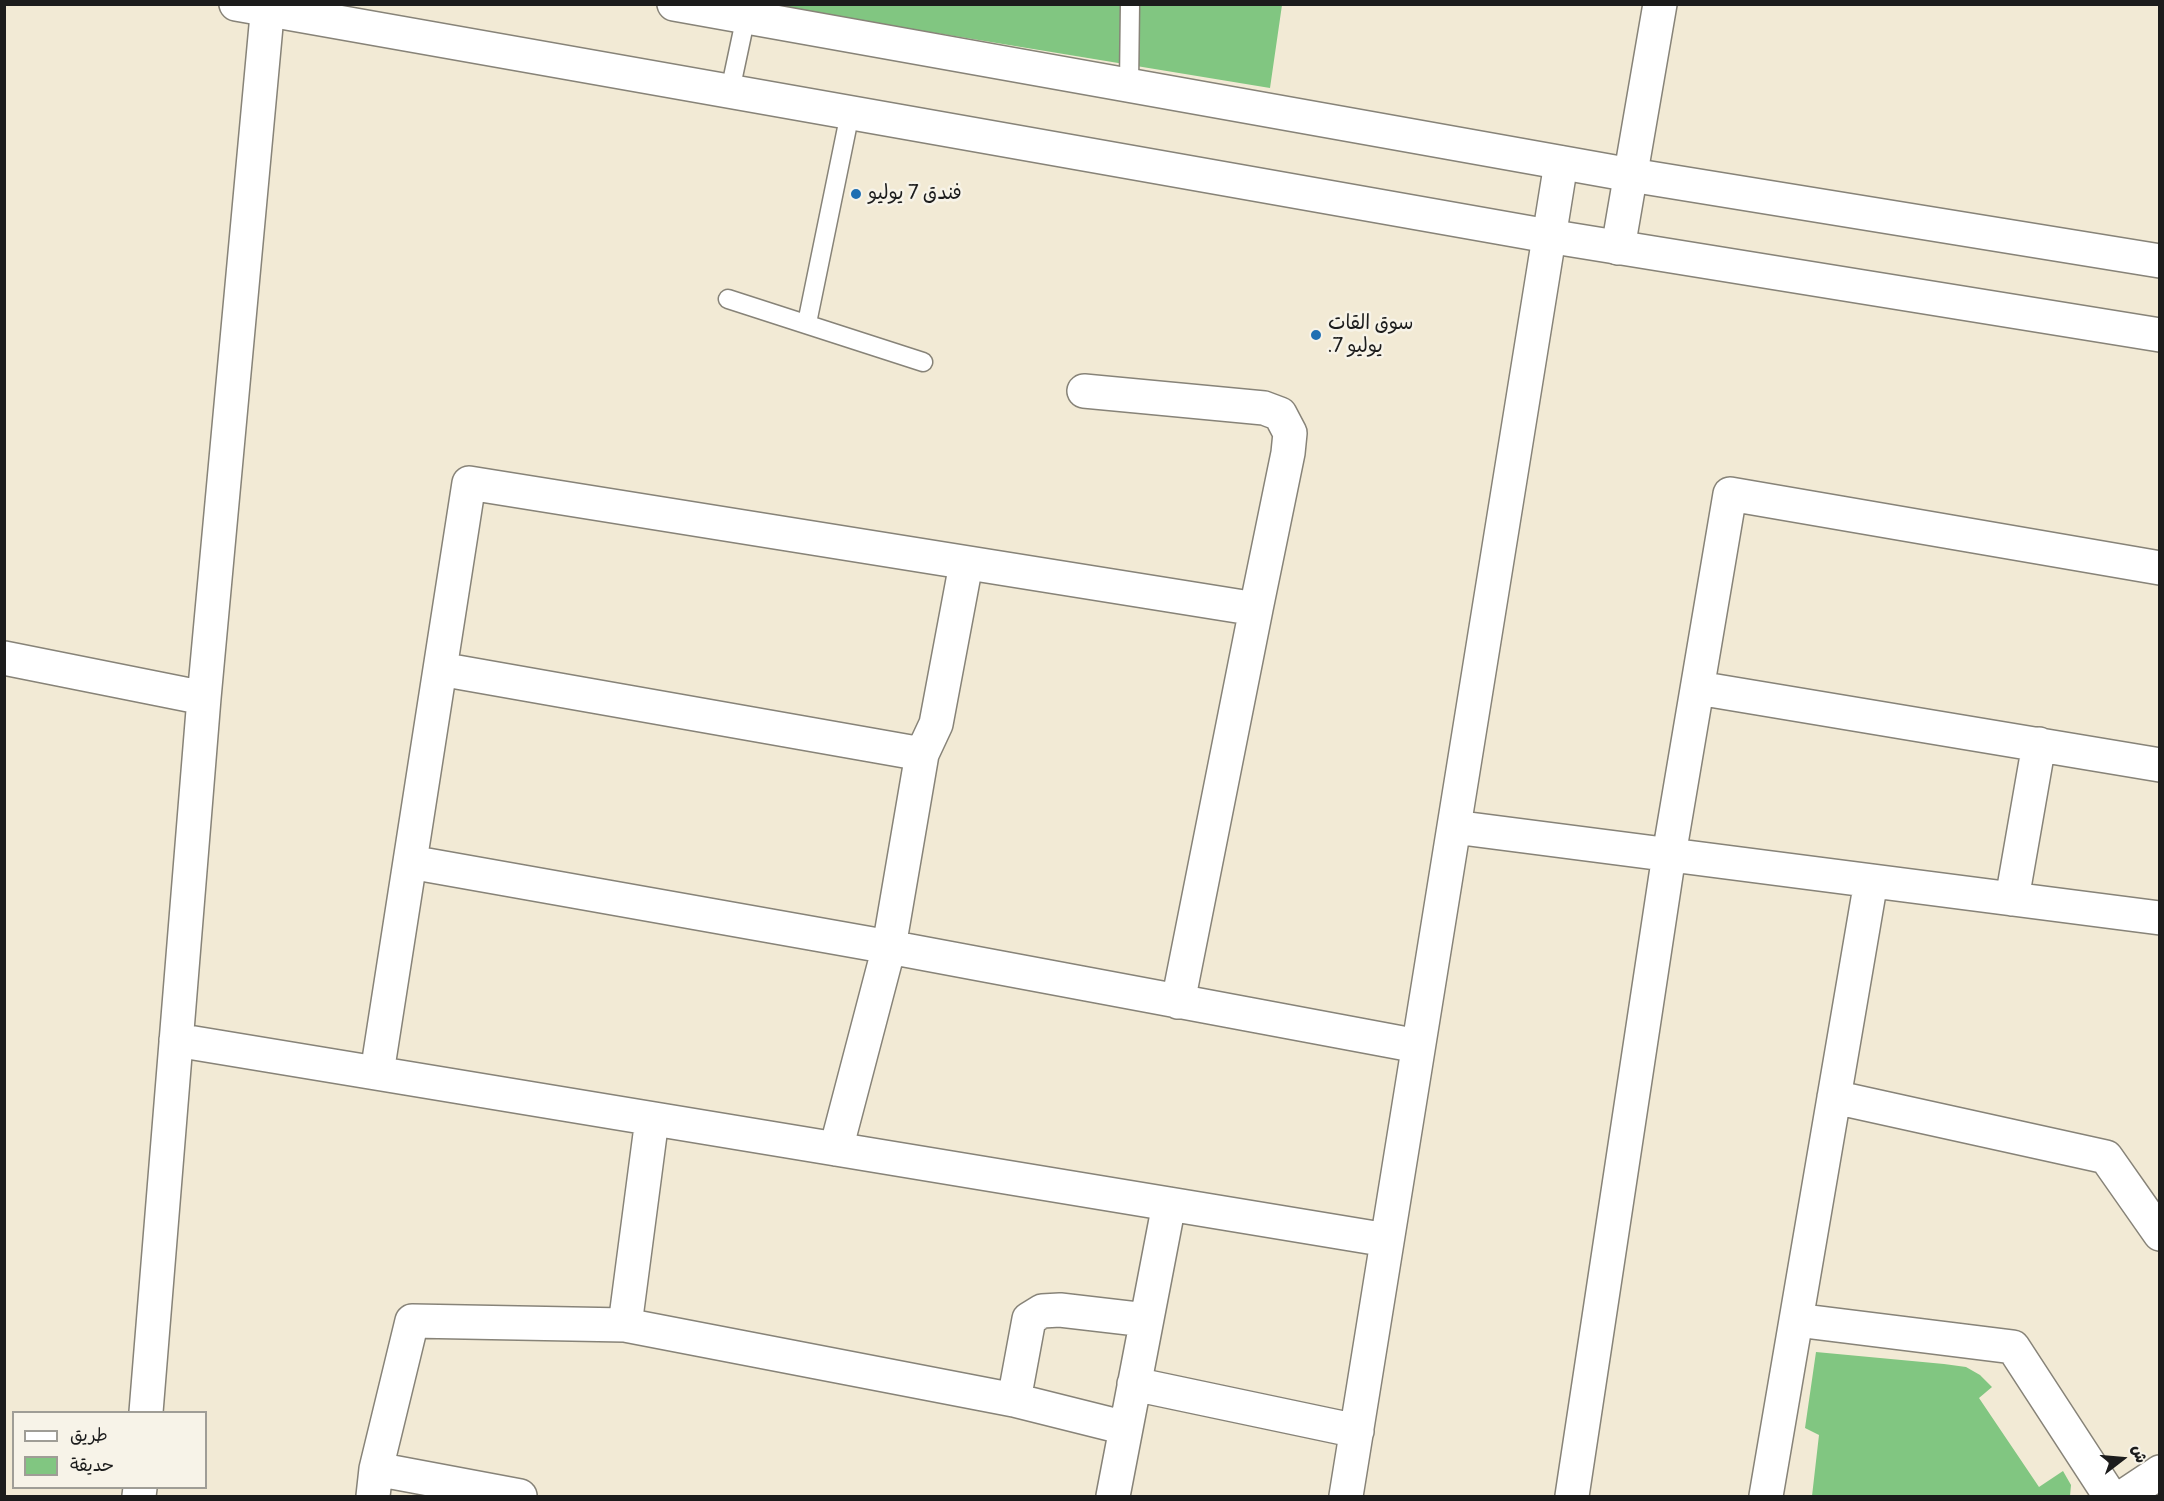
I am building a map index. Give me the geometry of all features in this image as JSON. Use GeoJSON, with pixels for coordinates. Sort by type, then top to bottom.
{"type":"FeatureCollection","features":[{"type":"Feature","properties":{"kind":"street"},"geometry":{"type":"LineString","coordinates":[[236,4],[269,7],[850,113],[1548,236],[2160,335]]}},
{"type":"Feature","properties":{"kind":"street"},"geometry":{"type":"LineString","coordinates":[[674,4],[747,11],[1129,85],[1561,163],[2160,261]]}},
{"type":"Feature","properties":{"kind":"street"},"geometry":{"type":"LineString","coordinates":[[1618,248],[1660,4]]}},
{"type":"Feature","properties":{"kind":"street"},"geometry":{"type":"LineString","coordinates":[[146,1411],[204,699],[269,7]]}},
{"type":"Feature","properties":{"kind":"street"},"geometry":{"type":"LineString","coordinates":[[1346,1497],[1561,163]]}},
{"type":"Feature","properties":{"kind":"street"},"geometry":{"type":"LineString","coordinates":[[1083,391],[1264,408],[1280,414],[1290,433],[1288,453],[1178,1002]]}},
{"type":"Feature","properties":{"kind":"street"},"geometry":{"type":"LineString","coordinates":[[377,1074],[469,483],[1256,609]]}},
{"type":"Feature","properties":{"kind":"street"},"geometry":{"type":"LineString","coordinates":[[1572,1497],[1669,855],[1730,494],[2160,568]]}},
{"type":"Feature","properties":{"kind":"street"},"geometry":{"type":"LineString","coordinates":[[836,1149],[889,947],[922,754],[936,724],[966,564]]}},
{"type":"Feature","properties":{"kind":"street"},"geometry":{"type":"LineString","coordinates":[[4,658],[204,699]]}},
{"type":"Feature","properties":{"kind":"street"},"geometry":{"type":"LineString","coordinates":[[440,669],[922,754]]}},
{"type":"Feature","properties":{"kind":"street"},"geometry":{"type":"LineString","coordinates":[[1698,688],[2160,765]]}},
{"type":"Feature","properties":{"kind":"street"},"geometry":{"type":"LineString","coordinates":[[2012,899],[2039,744]]}},
{"type":"Feature","properties":{"kind":"street"},"geometry":{"type":"LineString","coordinates":[[1454,827],[2160,918]]}},
{"type":"Feature","properties":{"kind":"street"},"geometry":{"type":"LineString","coordinates":[[410,862],[889,947],[1418,1046]]}},
{"type":"Feature","properties":{"kind":"street"},"geometry":{"type":"LineString","coordinates":[[1766,1497],[1871,881]]}},
{"type":"Feature","properties":{"kind":"street"},"geometry":{"type":"LineString","coordinates":[[176,1040],[1387,1240]]}},
{"type":"Feature","properties":{"kind":"street"},"geometry":{"type":"LineString","coordinates":[[1834,1097],[2106,1157],[2160,1234]]}},
{"type":"Feature","properties":{"kind":"street"},"geometry":{"type":"LineString","coordinates":[[625,1325],[652,1119]]}},
{"type":"Feature","properties":{"kind":"street"},"geometry":{"type":"LineString","coordinates":[[1113,1497],[1168,1204]]}},
{"type":"Feature","properties":{"kind":"street"},"geometry":{"type":"LineString","coordinates":[[1014,1400],[1029,1319],[1042,1311],[1060,1310],[1146,1320]]}},
{"type":"Feature","properties":{"kind":"street"},"geometry":{"type":"LineString","coordinates":[[1796,1320],[2013,1347],[2110,1497]]}},
{"type":"Feature","properties":{"kind":"street"},"geometry":{"type":"LineString","coordinates":[[520,1497],[375,1483],[412,1321],[625,1325],[1014,1400],[1126,1428]]}},
{"type":"Feature","properties":{"kind":"street"},"geometry":{"type":"LineString","coordinates":[[1134,1384],[1357,1431]]}},
{"type":"Feature","properties":{"kind":"street"},"geometry":{"type":"LineString","coordinates":[[2124,1497],[2160,1472]]}},
{"type":"Feature","properties":{"kind":"lane"},"geometry":{"type":"LineString","coordinates":[[1129,85],[1130,4]]}},
{"type":"Feature","properties":{"kind":"lane"},"geometry":{"type":"LineString","coordinates":[[730,91],[747,11]]}},
{"type":"Feature","properties":{"kind":"lane"},"geometry":{"type":"LineString","coordinates":[[807,323],[850,113]]}},
{"type":"Feature","properties":{"kind":"lane"},"geometry":{"type":"LineString","coordinates":[[728,299],[923,362]]}},
{"type":"Feature","properties":{"kind":"green space"},"geometry":{"type":"Polygon","coordinates":[[[766,5],[1282,5],[1270,88],[766,5]]]}},
{"type":"Feature","properties":{"kind":"green space"},"geometry":{"type":"Polygon","coordinates":[[[1816,1352],[1966,1367],[1980,1375],[1992,1387],[1979,1398],[2039,1487],[2063,1471],[2071,1485],[2070,1496],[1812,1496],[1819,1435],[1805,1428],[1816,1352]]]}},
{"type":"Feature","properties":{"kind":"place","name":"فندق 7 يوليو"},"geometry":{"type":"Point","coordinates":[856,194]}},
{"type":"Feature","properties":{"kind":"place","name":"سوق القات .7 يوليو"},"geometry":{"type":"Point","coordinates":[1316,335]}}]}
